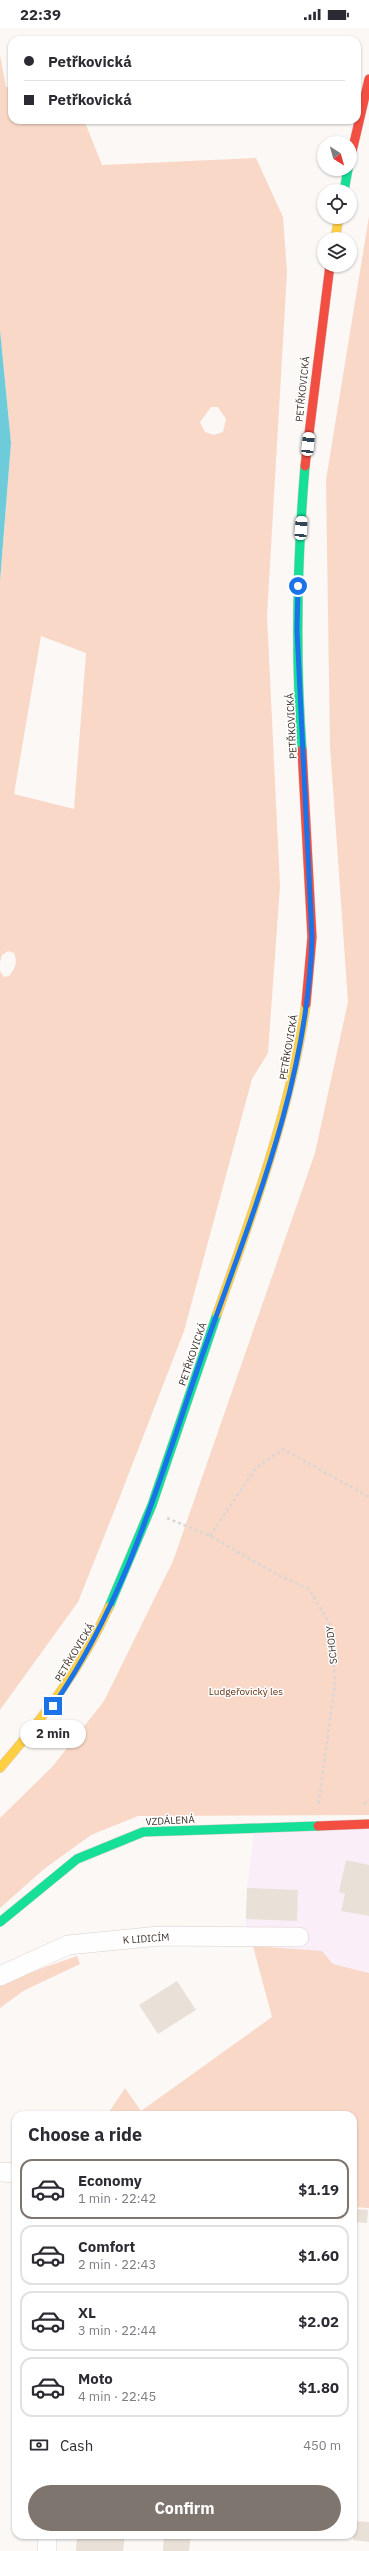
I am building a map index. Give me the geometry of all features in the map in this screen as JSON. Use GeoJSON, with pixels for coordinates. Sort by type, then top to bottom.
{"type":"FeatureCollection","features":[{"type":"Feature","properties":{"kind":"street"},"geometry":{"type":"LineString","coordinates":[[361,113],[369,79]]}},
{"type":"Feature","properties":{"kind":"street"},"geometry":{"type":"LineString","coordinates":[[356,136],[358,124]]}},
{"type":"Feature","properties":{"kind":"street","name":"PETŘKOVICKÁ"},"geometry":{"type":"LineString","coordinates":[[0,1768],[48,1714],[92,1645],[120,1589],[150,1510],[278,1138],[295,1077],[304,1024],[311,968],[312,907],[297,630],[299,557],[311,411],[329,272]]}},
{"type":"Feature","properties":{"kind":"street","name":"VZDÁLENÁ"},"geometry":{"type":"LineString","coordinates":[[0,1922],[77,1859],[143,1832],[369,1824]]}},
{"type":"Feature","properties":{"kind":"street","name":"K LIDICÍM"},"geometry":{"type":"LineString","coordinates":[[0,1976],[68,1945],[159,1936],[299,1937]]}},
{"type":"Feature","properties":{"kind":"street"},"geometry":{"type":"LineString","coordinates":[[0,2172],[12,2174]]}},
{"type":"Feature","properties":{"kind":"street"},"geometry":{"type":"LineString","coordinates":[[47,2539],[47,2551]]}},
{"type":"Feature","properties":{"kind":"path"},"geometry":{"type":"LineString","coordinates":[[150,1510],[210,1536],[255,1469],[283,1449],[369,1497]]}},
{"type":"Feature","properties":{"kind":"path","name":"SCHODY"},"geometry":{"type":"LineString","coordinates":[[210,1536],[278,1575],[309,1589],[331,1626],[335,1683],[318,1808]]}},
{"type":"Feature","properties":{"kind":"shaded area"},"geometry":{"type":"Polygon","coordinates":[[[369,1828],[369,1973],[333,1964],[322,1951],[245,1946],[247,1888],[254,1832],[369,1828]]]}},
{"type":"Feature","properties":{"kind":"green space"},"geometry":{"type":"Polygon","coordinates":[[[0,55],[6,87],[8,87],[8,124],[86,124],[102,165],[256,158],[283,217],[287,272],[267,616],[280,886],[268,1053],[252,1079],[184,1331],[78,1602],[0,1710],[0,971],[4,977],[9,976],[16,963],[14,953],[8,951],[2,955],[0,962],[0,581],[11,443],[0,330],[0,55]],[[211,407],[200,422],[205,432],[214,435],[223,432],[226,419],[218,407],[211,407]],[[41,636],[14,794],[74,809],[86,653],[41,636]]]}},
{"type":"Feature","properties":{"kind":"green space","name":"Ludgeřovický les"},"geometry":{"type":"Polygon","coordinates":[[[369,216],[369,1815],[138,1816],[91,1835],[44,1869],[0,1908],[0,1818],[53,1766],[104,1701],[173,1561],[315,1153],[348,1002],[330,746],[326,480],[369,216]]]}},
{"type":"Feature","properties":{"kind":"green space"},"geometry":{"type":"Polygon","coordinates":[[[253,1946],[322,1951],[333,1964],[369,1973],[369,2208],[357,2207],[357,2111],[141,2111],[272,2017],[253,1946]]]}},
{"type":"Feature","properties":{"kind":"green space"},"geometry":{"type":"Polygon","coordinates":[[[77,1956],[80,1964],[23,1991],[0,2008],[0,1983],[77,1956]]]}},
{"type":"Feature","properties":{"kind":"green space"},"geometry":{"type":"Polygon","coordinates":[[[125,2088],[141,2111],[110,2111],[125,2088]]]}},
{"type":"Feature","properties":{"kind":"water"},"geometry":{"type":"Polygon","coordinates":[[[0,330],[11,443],[0,581],[0,330]]]}},
{"type":"Feature","properties":{"kind":"building"},"geometry":{"type":"Polygon","coordinates":[[[346,1860],[369,1865],[369,1916],[341,1911],[345,1894],[339,1892],[346,1860]]]}},
{"type":"Feature","properties":{"kind":"building"},"geometry":{"type":"Polygon","coordinates":[[[247,1888],[298,1890],[297,1921],[246,1919],[247,1888]]]}},
{"type":"Feature","properties":{"kind":"building"},"geometry":{"type":"Polygon","coordinates":[[[177,1981],[196,2010],[158,2034],[139,2005],[177,1981]]]}},
{"type":"Feature","properties":{"kind":"building"},"geometry":{"type":"Polygon","coordinates":[[[357,2209],[368,2210],[367,2223],[357,2222],[357,2209]]]}},
{"type":"Feature","properties":{"kind":"building"},"geometry":{"type":"Polygon","coordinates":[[[357,2521],[369,2522],[369,2542],[353,2540],[357,2539],[357,2521]]]}},
{"type":"Feature","properties":{"kind":"building"},"geometry":{"type":"Polygon","coordinates":[[[77,2539],[124,2539],[123,2551],[76,2551],[77,2539]]]}},
{"type":"Feature","properties":{"kind":"building"},"geometry":{"type":"Polygon","coordinates":[[[164,2539],[191,2539],[189,2551],[163,2551],[164,2539]]]}},
{"type":"Feature","properties":{"kind":"traffic: fast"},"geometry":{"type":"LineString","coordinates":[[345,184],[347,176]]}},
{"type":"Feature","properties":{"kind":"traffic: fast"},"geometry":{"type":"LineString","coordinates":[[302,750],[298,679],[298,608],[300,537],[305,466]]}},
{"type":"Feature","properties":{"kind":"traffic: fast"},"geometry":{"type":"LineString","coordinates":[[109,1607],[152,1505],[217,1314]]}},
{"type":"Feature","properties":{"kind":"traffic: fast"},"geometry":{"type":"LineString","coordinates":[[0,1922],[77,1859],[143,1832],[318,1826]]}},
{"type":"Feature","properties":{"kind":"traffic: slow"},"geometry":{"type":"LineString","coordinates":[[336,232],[338,224]]}},
{"type":"Feature","properties":{"kind":"traffic: slow"},"geometry":{"type":"LineString","coordinates":[[217,1314],[269,1161],[290,1083],[306,1004]]}},
{"type":"Feature","properties":{"kind":"traffic: slow"},"geometry":{"type":"LineString","coordinates":[[0,1768],[46,1711],[74,1671],[87,1650],[109,1607]]}},
{"type":"Feature","properties":{"kind":"traffic: jam"},"geometry":{"type":"LineString","coordinates":[[361,113],[369,79]]}},
{"type":"Feature","properties":{"kind":"traffic: jam"},"geometry":{"type":"LineString","coordinates":[[356,136],[358,124]]}},
{"type":"Feature","properties":{"kind":"traffic: jam"},"geometry":{"type":"LineString","coordinates":[[305,466],[329,272]]}},
{"type":"Feature","properties":{"kind":"traffic: jam"},"geometry":{"type":"LineString","coordinates":[[302,750],[312,937],[306,1004]]}},
{"type":"Feature","properties":{"kind":"traffic: jam"},"geometry":{"type":"LineString","coordinates":[[318,1826],[369,1824]]}},
{"type":"Feature","properties":{"kind":"route"},"geometry":{"type":"LineString","coordinates":[[53,1706],[92,1645],[117,1595],[128,1568],[156,1493],[171,1446],[265,1179],[295,1077],[301,1046],[309,986],[312,937],[312,907],[297,630],[298,586]]}}]}
